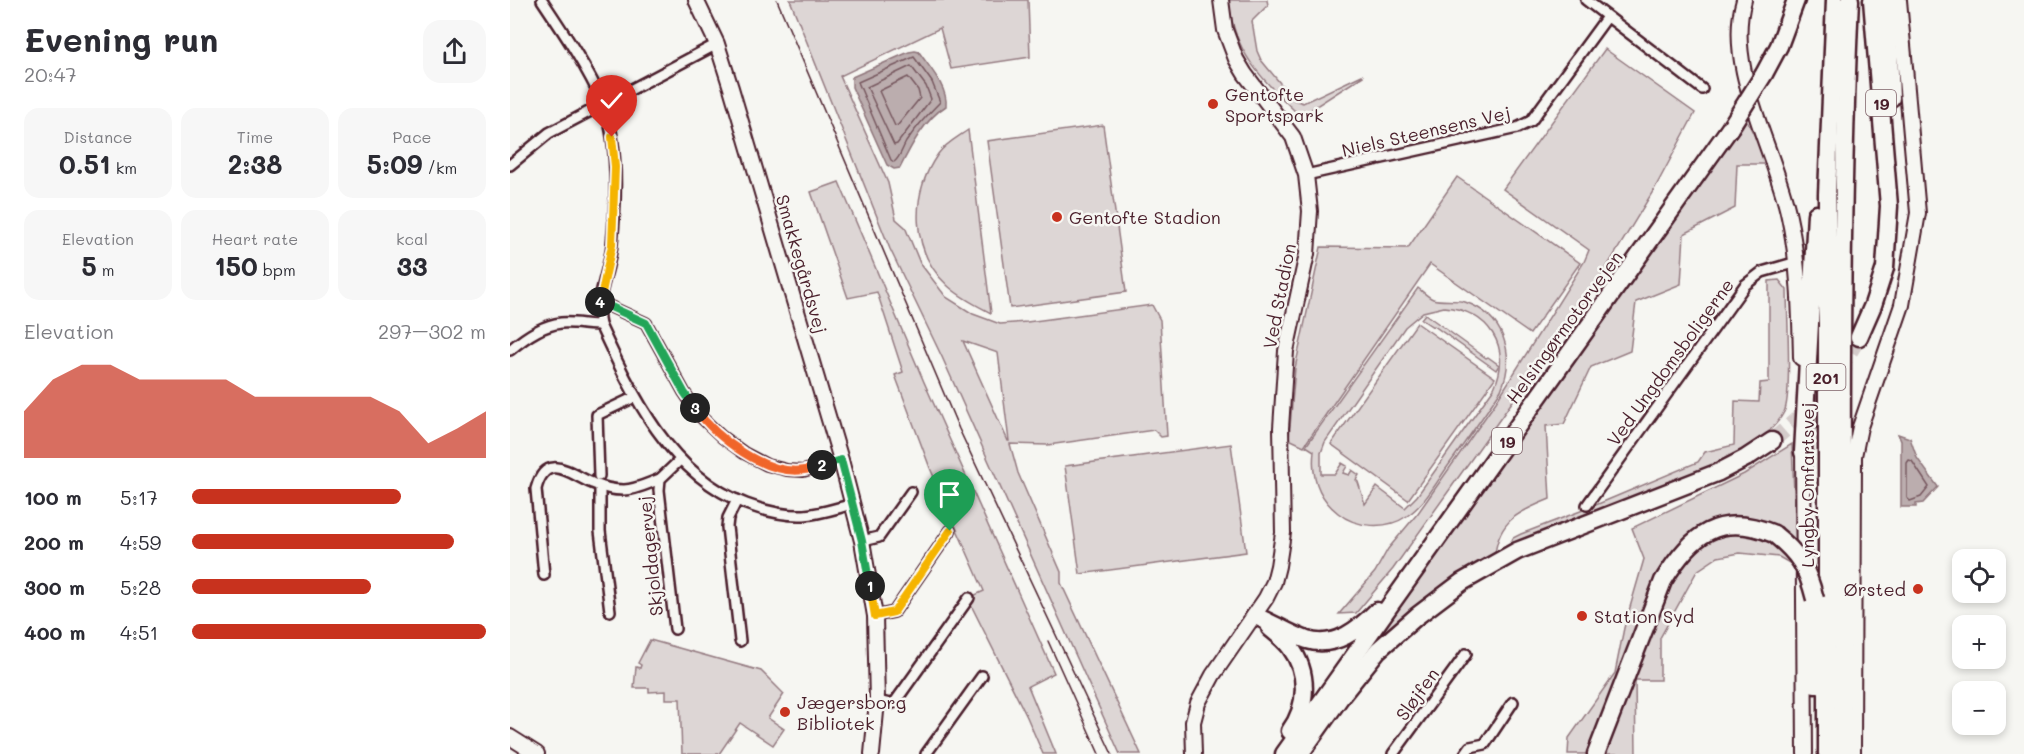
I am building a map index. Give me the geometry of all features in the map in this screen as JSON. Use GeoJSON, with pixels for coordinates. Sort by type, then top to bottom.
{"type":"FeatureCollection","features":[{"type":"Feature","properties":{"kind":"highway"},"geometry":{"type":"LineString","coordinates":[[1803,452],[1827,0]]}},
{"type":"Feature","properties":{"kind":"highway","name":"Lyngby Omfartsvej"},"geometry":{"type":"LineString","coordinates":[[1827,754],[1826,228],[1835,0]]}},
{"type":"Feature","properties":{"kind":"highway","name":"Lyngby Omfartsvej"},"geometry":{"type":"LineString","coordinates":[[1842,754],[1841,283],[1843,146],[1850,0]]}},
{"type":"Feature","properties":{"kind":"highway","name":"19"},"geometry":{"type":"LineString","coordinates":[[1859,338],[1885,268],[1889,206],[1872,0]]}},
{"type":"Feature","properties":{"kind":"highway"},"geometry":{"type":"LineString","coordinates":[[1887,0],[1894,186],[1889,206]]}},
{"type":"Feature","properties":{"kind":"highway","name":"Helsingørmotorvejen"},"geometry":{"type":"LineString","coordinates":[[1284,754],[1730,128],[1779,46],[1793,6]]}},
{"type":"Feature","properties":{"kind":"highway"},"geometry":{"type":"LineString","coordinates":[[1841,283],[1849,342],[1850,411],[1854,456]]}},
{"type":"Feature","properties":{"kind":"highway"},"geometry":{"type":"LineString","coordinates":[[1300,754],[1342,695],[1378,650],[1417,616],[1462,582],[1518,551],[1719,472],[1772,441]]}},
{"type":"Feature","properties":{"kind":"highway"},"geometry":{"type":"LineString","coordinates":[[1596,754],[1664,581],[1678,557],[1690,544],[1706,533],[1725,525],[1739,524],[1755,526],[1774,534],[1790,547],[1804,564],[1810,579],[1815,599],[1816,754]]}},
{"type":"Feature","properties":{"kind":"highway"},"geometry":{"type":"LineString","coordinates":[[1255,616],[1309,641],[1336,640],[1349,635],[1364,624],[1402,588]]}},
{"type":"Feature","properties":{"kind":"highway"},"geometry":{"type":"LineString","coordinates":[[1255,616],[1290,647],[1304,675],[1302,706],[1294,726],[1274,754]]}},
{"type":"Feature","properties":{"kind":"street"},"geometry":{"type":"LineString","coordinates":[[542,0],[568,39],[603,104],[612,137],[615,167],[612,245],[597,313],[600,325],[635,396],[662,438],[680,460],[701,478],[737,500],[759,509],[806,515],[853,504]]}},
{"type":"Feature","properties":{"kind":"street","name":"Smakkegårdsvej"},"geometry":{"type":"LineString","coordinates":[[696,0],[717,44],[841,460],[862,541],[875,616],[877,701],[872,754]]}},
{"type":"Feature","properties":{"kind":"street","name":"Ved Stadion"},"geometry":{"type":"LineString","coordinates":[[1194,754],[1192,730],[1198,703],[1213,675],[1255,616],[1274,582],[1283,533],[1281,428],[1286,351],[1307,254],[1310,211],[1306,175],[1293,137],[1236,59],[1225,30],[1221,0]]}},
{"type":"Feature","properties":{"kind":"street"},"geometry":{"type":"LineString","coordinates":[[1586,0],[1702,89]]}},
{"type":"Feature","properties":{"kind":"street"},"geometry":{"type":"LineString","coordinates":[[1744,0],[1739,32],[1746,83],[1779,178],[1790,217],[1797,262],[1803,452],[1805,754]]}},
{"type":"Feature","properties":{"kind":"street"},"geometry":{"type":"LineString","coordinates":[[1853,754],[1854,456],[1860,428],[1902,305],[1918,213],[1899,0]]}},
{"type":"Feature","properties":{"kind":"street","name":"Niels Steensens Vej"},"geometry":{"type":"LineString","coordinates":[[1306,175],[1517,128],[1531,121],[1607,17]]}},
{"type":"Feature","properties":{"kind":"street"},"geometry":{"type":"LineString","coordinates":[[510,165],[549,133],[717,44]]}},
{"type":"Feature","properties":{"kind":"street","name":"Ved Ungdomsboligerne"},"geometry":{"type":"LineString","coordinates":[[1587,505],[1745,285],[1762,272],[1797,262]]}},
{"type":"Feature","properties":{"kind":"street"},"geometry":{"type":"LineString","coordinates":[[600,302],[646,323],[684,392],[701,417],[722,437],[744,453],[767,465],[788,470],[803,471],[841,460]]}},
{"type":"Feature","properties":{"kind":"street"},"geometry":{"type":"LineString","coordinates":[[510,350],[544,328],[561,323],[600,325]]}},
{"type":"Feature","properties":{"kind":"street"},"geometry":{"type":"LineString","coordinates":[[610,611],[600,531],[597,415],[635,396]]}},
{"type":"Feature","properties":{"kind":"street","name":"Skjoldagervej"},"geometry":{"type":"LineString","coordinates":[[544,575],[536,489],[544,472],[558,467],[565,468],[625,490],[660,479],[680,460]]}},
{"type":"Feature","properties":{"kind":"street","name":"Skjoldagervej"},"geometry":{"type":"LineString","coordinates":[[660,479],[659,490],[675,629]]}},
{"type":"Feature","properties":{"kind":"street"},"geometry":{"type":"LineString","coordinates":[[862,541],[879,537],[911,492]]}},
{"type":"Feature","properties":{"kind":"street"},"geometry":{"type":"LineString","coordinates":[[737,500],[728,518],[727,527],[740,641]]}},
{"type":"Feature","properties":{"kind":"street"},"geometry":{"type":"LineString","coordinates":[[875,616],[894,612],[950,531]]}},
{"type":"Feature","properties":{"kind":"street"},"geometry":{"type":"LineString","coordinates":[[877,701],[890,704],[895,702],[969,598]]}},
{"type":"Feature","properties":{"kind":"street","name":"Sløjfen"},"geometry":{"type":"LineString","coordinates":[[1394,754],[1466,654]]}},
{"type":"Feature","properties":{"kind":"street"},"geometry":{"type":"LineString","coordinates":[[926,754],[982,676]]}},
{"type":"Feature","properties":{"kind":"street"},"geometry":{"type":"LineString","coordinates":[[1464,754],[1470,747],[1485,744],[1513,702]]}},
{"type":"Feature","properties":{"kind":"street"},"geometry":{"type":"LineString","coordinates":[[510,737],[537,754]]}},
{"type":"Feature","properties":{"kind":"shaded area"},"geometry":{"type":"Polygon","coordinates":[[[790,0],[1028,0],[1030,57],[951,69],[940,28],[840,76],[888,183],[896,219],[905,227],[920,263],[946,297],[973,314],[1000,324],[1152,305],[1160,320],[1167,436],[1161,437],[1154,430],[1048,445],[1010,444],[1018,473],[1061,572],[1061,583],[1141,754],[1120,754],[942,357],[890,249],[790,0]],[[963,341],[1009,441],[998,353],[963,341]]]}},
{"type":"Feature","properties":{"kind":"shaded area"},"geometry":{"type":"Polygon","coordinates":[[[1229,0],[1267,0],[1268,5],[1252,21],[1257,51],[1261,60],[1294,100],[1303,103],[1363,76],[1304,114],[1297,113],[1251,63],[1236,34],[1229,0]]]}},
{"type":"Feature","properties":{"kind":"shaded area"},"geometry":{"type":"Polygon","coordinates":[[[1605,49],[1695,113],[1655,188],[1599,280],[1393,569],[1356,613],[1339,614],[1375,572],[1388,549],[1418,513],[1496,402],[1584,262],[1589,250],[1503,189],[1605,49]]]}},
{"type":"Feature","properties":{"kind":"shaded area"},"geometry":{"type":"Polygon","coordinates":[[[1746,119],[1769,164],[1737,164],[1735,208],[1684,234],[1681,284],[1636,302],[1630,351],[1591,367],[1564,424],[1546,426],[1550,499],[1513,518],[1501,533],[1495,554],[1361,657],[1597,325],[1746,119]]]}},
{"type":"Feature","properties":{"kind":"shaded area","name":"Gentofte Stadion"},"geometry":{"type":"Polygon","coordinates":[[[1103,125],[1126,292],[1010,308],[987,141],[1103,125]]]}},
{"type":"Feature","properties":{"kind":"shaded area"},"geometry":{"type":"Polygon","coordinates":[[[968,130],[991,313],[958,294],[936,272],[926,256],[918,222],[922,187],[929,170],[941,150],[968,130]]]}},
{"type":"Feature","properties":{"kind":"shaded area"},"geometry":{"type":"Polygon","coordinates":[[[1457,177],[1580,263],[1530,334],[1430,264],[1304,446],[1289,439],[1295,368],[1321,247],[1408,248],[1457,177]]]}},
{"type":"Feature","properties":{"kind":"shaded area"},"geometry":{"type":"Polygon","coordinates":[[[839,182],[924,382],[1054,673],[1028,686],[1056,754],[1043,754],[971,605],[975,595],[984,591],[930,468],[895,375],[903,372],[877,292],[848,298],[811,192],[839,182]]]}},
{"type":"Feature","properties":{"kind":"shaded area"},"geometry":{"type":"Polygon","coordinates":[[[1779,280],[1787,290],[1788,390],[1784,412],[1773,427],[1756,442],[1714,466],[1509,547],[1513,538],[1521,534],[1698,462],[1705,452],[1734,445],[1735,401],[1759,402],[1760,383],[1769,382],[1769,281],[1779,280]]]}},
{"type":"Feature","properties":{"kind":"shaded area"},"geometry":{"type":"Polygon","coordinates":[[[1418,288],[1433,299],[1461,301],[1478,308],[1497,326],[1503,338],[1507,363],[1501,390],[1430,493],[1407,516],[1399,521],[1381,525],[1362,524],[1345,518],[1331,507],[1321,493],[1315,477],[1314,451],[1306,446],[1418,288]],[[1444,307],[1423,312],[1405,327],[1325,442],[1321,453],[1321,474],[1335,474],[1342,463],[1347,466],[1343,473],[1349,475],[1352,470],[1359,475],[1356,480],[1365,504],[1377,487],[1405,508],[1417,496],[1494,388],[1499,373],[1500,358],[1493,333],[1473,315],[1444,307]]]}},
{"type":"Feature","properties":{"kind":"shaded area"},"geometry":{"type":"Polygon","coordinates":[[[1425,314],[1499,365],[1496,370],[1421,319],[1425,314]]]}},
{"type":"Feature","properties":{"kind":"shaded area"},"geometry":{"type":"Polygon","coordinates":[[[1417,323],[1495,378],[1408,500],[1331,444],[1417,323]]]}},
{"type":"Feature","properties":{"kind":"shaded area"},"geometry":{"type":"Polygon","coordinates":[[[1231,444],[1246,552],[1080,574],[1065,466],[1231,444]]]}},
{"type":"Feature","properties":{"kind":"shaded area"},"geometry":{"type":"Polygon","coordinates":[[[1792,444],[1796,544],[1757,521],[1681,544],[1590,754],[1568,754],[1569,738],[1615,673],[1624,628],[1644,559],[1632,528],[1744,474],[1792,444]]]}},
{"type":"Feature","properties":{"kind":"shaded area"},"geometry":{"type":"Polygon","coordinates":[[[1722,532],[1754,532],[1779,546],[1793,565],[1779,557],[1740,553],[1718,557],[1697,571],[1660,638],[1660,680],[1635,680],[1636,754],[1601,754],[1673,579],[1685,557],[1722,532]]]}},
{"type":"Feature","properties":{"kind":"shaded area"},"geometry":{"type":"Polygon","coordinates":[[[650,640],[761,671],[784,694],[768,718],[784,729],[773,745],[740,723],[719,754],[682,754],[680,699],[666,699],[666,691],[649,692],[649,688],[634,688],[636,667],[640,668],[641,665],[638,663],[650,640]]]}},
{"type":"Feature","properties":{"kind":"water"},"geometry":{"type":"Polygon","coordinates":[[[915,51],[919,52],[941,85],[946,106],[925,126],[900,168],[894,169],[887,165],[852,87],[852,77],[915,51]]]}},
{"type":"Feature","properties":{"kind":"water"},"geometry":{"type":"Polygon","coordinates":[[[1898,434],[1910,438],[1917,458],[1938,487],[1923,503],[1916,504],[1916,507],[1901,507],[1901,441],[1898,434]]]}},
{"type":"Feature","properties":{"kind":"tunnel"},"geometry":{"type":"LineString","coordinates":[[1772,441],[1808,410],[1833,379],[1859,337]]}},
{"type":"Feature","properties":{"kind":"tram line"},"geometry":{"type":"LineString","coordinates":[[777,0],[959,429],[1112,754]]}},
{"type":"Feature","properties":{"kind":"tram line"},"geometry":{"type":"LineString","coordinates":[[1048,641],[1099,754]]}},
{"type":"Feature","properties":{"kind":"place","name":"Gentofte Sportspark"},"geometry":{"type":"Point","coordinates":[1213,104]}},
{"type":"Feature","properties":{"kind":"place","name":"Gentofte Stadion"},"geometry":{"type":"Point","coordinates":[1057,217]}},
{"type":"Feature","properties":{"kind":"place","name":"Ørsted"},"geometry":{"type":"Point","coordinates":[1918,589]}},
{"type":"Feature","properties":{"kind":"place","name":"Station Syd"},"geometry":{"type":"Point","coordinates":[1582,616]}},
{"type":"Feature","properties":{"kind":"place","name":"Jægersborg Bibliotek"},"geometry":{"type":"Point","coordinates":[785,712]}},
{"type":"Feature","properties":{"kind":"route"},"geometry":{"type":"LineString","coordinates":[[612,137],[615,167],[612,245],[600,302],[646,323],[684,392],[701,417],[722,437],[744,453],[767,465],[788,470],[803,471],[841,460],[862,541],[875,616],[894,612],[950,531]]}}]}
